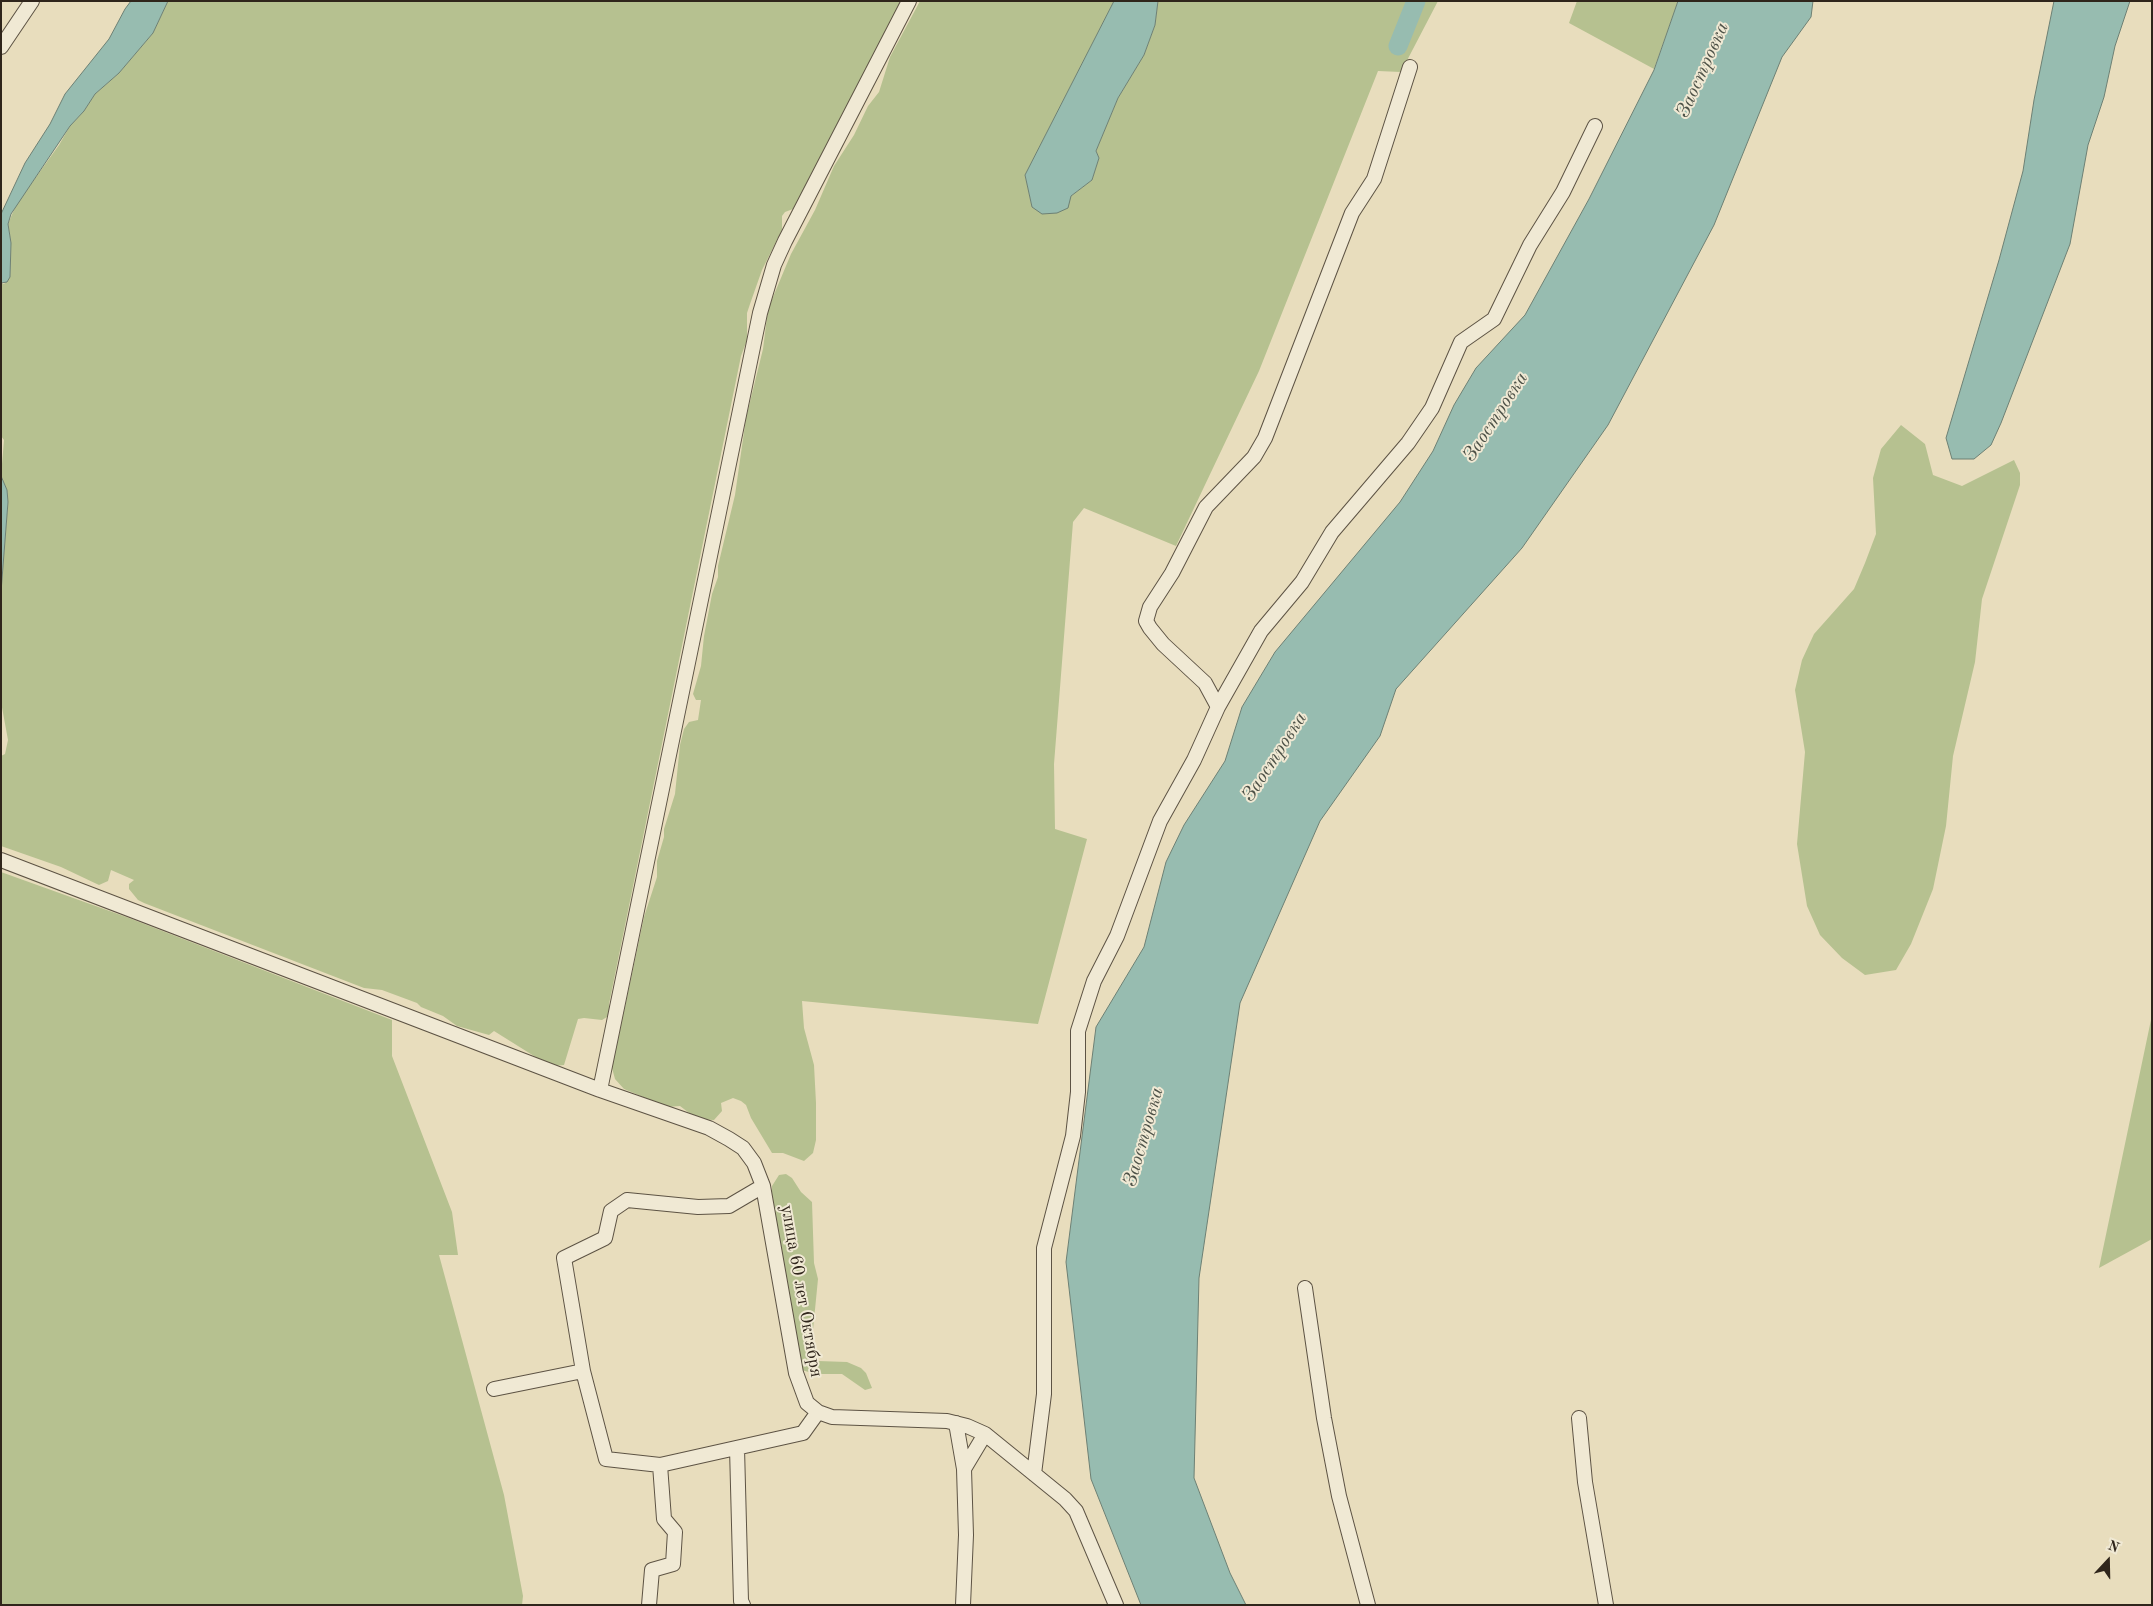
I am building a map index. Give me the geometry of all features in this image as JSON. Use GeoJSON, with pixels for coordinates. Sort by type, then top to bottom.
{"type":"FeatureCollection","features":[{"type":"Feature","properties":{"kind":"street"},"geometry":{"type":"LineString","coordinates":[[1,46],[32,1]]}},
{"type":"Feature","properties":{"kind":"street"},"geometry":{"type":"LineString","coordinates":[[600,1090],[760,313],[774,265],[785,241],[909,1]]}},
{"type":"Feature","properties":{"kind":"street"},"geometry":{"type":"LineString","coordinates":[[1218,706],[1205,684],[1163,644],[1150,628],[1146,621],[1150,607],[1172,574],[1206,507],[1254,457],[1265,438],[1352,212],[1374,178],[1410,67]]}},
{"type":"Feature","properties":{"kind":"street"},"geometry":{"type":"LineString","coordinates":[[1034,1474],[1044,1394],[1044,1248],[1073,1136],[1078,1092],[1078,1031],[1094,981],[1117,936],[1160,821],[1194,760],[1218,706],[1261,631],[1302,582],[1332,532],[1408,443],[1432,408],[1461,342],[1494,319],[1530,245],[1567,184],[1595,126]]}},
{"type":"Feature","properties":{"kind":"street","name":"улица 60 лет Октября"},"geometry":{"type":"LineString","coordinates":[[1,860],[600,1090],[709,1128],[743,1148],[754,1163],[763,1186],[796,1373],[808,1403],[818,1412]]}},
{"type":"Feature","properties":{"kind":"street"},"geometry":{"type":"LineString","coordinates":[[763,1186],[729,1206],[698,1207],[627,1200],[611,1212],[605,1238],[564,1258],[583,1371],[606,1459],[660,1465],[738,1448],[803,1433],[818,1412],[832,1417],[928,1420],[956,1423],[986,1434],[1076,1511],[1116,1605]]}},
{"type":"Feature","properties":{"kind":"street"},"geometry":{"type":"LineString","coordinates":[[1306,1288],[1324,1418],[1335,1477],[1346,1531],[1368,1605]]}},
{"type":"Feature","properties":{"kind":"street"},"geometry":{"type":"LineString","coordinates":[[494,1389],[583,1371]]}},
{"type":"Feature","properties":{"kind":"street"},"geometry":{"type":"LineString","coordinates":[[1580,1418],[1585,1482],[1606,1605]]}},
{"type":"Feature","properties":{"kind":"street"},"geometry":{"type":"LineString","coordinates":[[956,1423],[964,1469],[966,1535],[962,1605]]}},
{"type":"Feature","properties":{"kind":"street"},"geometry":{"type":"LineString","coordinates":[[964,1469],[986,1434]]}},
{"type":"Feature","properties":{"kind":"street"},"geometry":{"type":"LineString","coordinates":[[738,1448],[741,1601],[743,1605]]}},
{"type":"Feature","properties":{"kind":"street"},"geometry":{"type":"LineString","coordinates":[[649,1605],[652,1570],[673,1564],[676,1532],[664,1519],[660,1465]]}},
{"type":"Feature","properties":{"kind":"green space"},"geometry":{"type":"Polygon","coordinates":[[[168,1],[901,1],[793,209],[785,212],[782,216],[782,230],[762,270],[747,313],[747,340],[741,356],[609,1004],[610,1010],[607,1017],[602,1020],[578,1019],[564,1065],[553,1066],[542,1061],[494,1031],[489,1035],[457,1026],[443,1016],[421,1007],[417,1003],[382,990],[364,988],[144,903],[138,900],[129,889],[129,884],[134,880],[111,870],[108,881],[99,885],[61,867],[1,846],[1,756],[5,754],[8,740],[1,702],[1,592],[8,502],[7,490],[1,476],[4,440],[1,436],[1,283],[4,284],[10,277],[11,243],[8,224],[16,205],[59,145],[70,126],[84,111],[95,94],[119,73],[153,33],[168,1]]]}},
{"type":"Feature","properties":{"kind":"green space"},"geometry":{"type":"Polygon","coordinates":[[[920,1],[1114,1],[1025,175],[1032,207],[1071,196],[1092,180],[1099,158],[1096,151],[1118,98],[1144,55],[1155,25],[1158,1],[1438,1],[1401,72],[1378,71],[1259,371],[1176,546],[1084,508],[1073,522],[1054,764],[1055,829],[1087,839],[1038,1024],[802,1001],[804,1028],[814,1065],[816,1103],[816,1140],[813,1153],[804,1161],[783,1153],[772,1153],[751,1118],[746,1105],[741,1101],[733,1098],[721,1103],[722,1111],[714,1120],[697,1119],[680,1106],[667,1107],[624,1089],[615,1079],[612,1068],[644,917],[657,877],[657,861],[664,837],[664,829],[675,794],[680,745],[684,729],[689,722],[698,720],[701,700],[696,700],[693,694],[701,666],[704,636],[712,594],[718,577],[718,566],[735,495],[746,418],[763,349],[768,309],[791,254],[815,210],[834,166],[854,135],[868,106],[879,92],[890,57],[920,1]]]}},
{"type":"Feature","properties":{"kind":"green space"},"geometry":{"type":"Polygon","coordinates":[[[1577,1],[1678,1],[1654,69],[1569,23],[1577,1]]]}},
{"type":"Feature","properties":{"kind":"green space"},"geometry":{"type":"Polygon","coordinates":[[[1901,425],[1925,444],[1933,475],[1962,486],[2014,460],[2020,473],[2020,485],[1982,599],[1975,662],[1953,756],[1946,826],[1933,889],[1911,944],[1896,970],[1865,975],[1842,958],[1820,935],[1807,906],[1797,844],[1805,752],[1795,690],[1802,660],[1814,634],[1854,589],[1865,563],[1876,534],[1873,478],[1881,449],[1901,425]]]}},
{"type":"Feature","properties":{"kind":"green space"},"geometry":{"type":"Polygon","coordinates":[[[1,872],[129,918],[392,1020],[392,1056],[452,1212],[458,1255],[439,1255],[504,1495],[523,1596],[522,1605],[1,1605],[1,872]]]}},
{"type":"Feature","properties":{"kind":"green space"},"geometry":{"type":"Polygon","coordinates":[[[2152,1015],[2152,1239],[2099,1268],[2152,1015]]]}},
{"type":"Feature","properties":{"kind":"green space"},"geometry":{"type":"Polygon","coordinates":[[[786,1174],[792,1178],[801,1192],[812,1202],[814,1263],[818,1279],[812,1340],[813,1355],[818,1361],[847,1362],[861,1368],[866,1373],[872,1388],[865,1390],[842,1374],[815,1374],[802,1370],[772,1206],[772,1186],[779,1175],[786,1174]]]}},
{"type":"Feature","properties":{"kind":"water"},"geometry":{"type":"Polygon","coordinates":[[[131,1],[168,1],[153,33],[119,73],[95,94],[84,111],[70,126],[11,214],[8,224],[11,243],[10,277],[7,282],[1,283],[1,214],[25,163],[50,124],[65,94],[109,39],[131,1]]]}},
{"type":"Feature","properties":{"kind":"water"},"geometry":{"type":"Polygon","coordinates":[[[1114,1],[1158,1],[1155,25],[1144,55],[1118,98],[1096,151],[1099,158],[1092,180],[1071,196],[1068,208],[1057,213],[1042,214],[1032,207],[1025,175],[1114,1]]]}},
{"type":"Feature","properties":{"kind":"water","name":"Заостровка"},"geometry":{"type":"Polygon","coordinates":[[[1678,1],[1813,1],[1811,17],[1782,57],[1714,225],[1608,425],[1522,548],[1396,689],[1380,736],[1320,821],[1240,1003],[1199,1278],[1194,1478],[1230,1573],[1246,1605],[1141,1605],[1091,1479],[1066,1262],[1096,1027],[1144,947],[1166,862],[1184,825],[1225,761],[1242,707],[1275,652],[1400,502],[1433,451],[1454,405],[1476,368],[1525,315],[1589,199],[1654,70],[1678,1]]]}},
{"type":"Feature","properties":{"kind":"water"},"geometry":{"type":"Polygon","coordinates":[[[2054,1],[2130,1],[2115,46],[2104,97],[2088,145],[2070,244],[2001,423],[1991,445],[1974,459],[1952,459],[1946,438],[1999,260],[2023,171],[2034,100],[2054,1]]]}},
{"type":"Feature","properties":{"kind":"water"},"geometry":{"type":"Polygon","coordinates":[[[1,476],[7,490],[8,502],[1,592],[1,476]]]}},
{"type":"Feature","properties":{"kind":"waterway"},"geometry":{"type":"LineString","coordinates":[[1398,46],[1416,1]]}}]}
